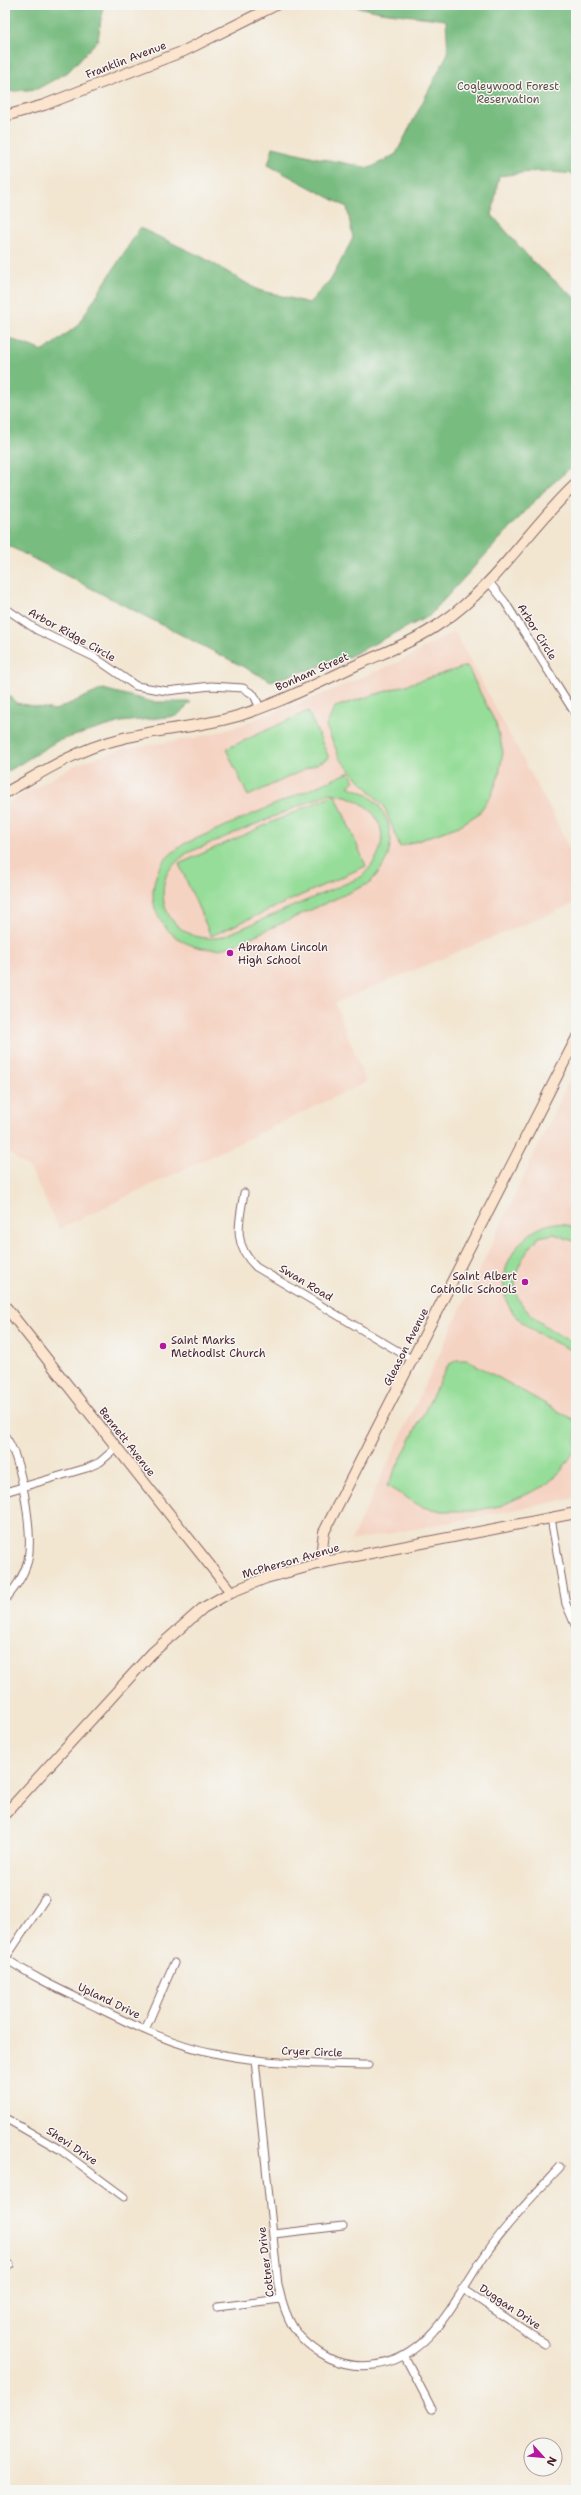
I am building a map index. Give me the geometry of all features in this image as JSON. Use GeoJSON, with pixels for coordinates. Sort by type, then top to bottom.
{"type":"FeatureCollection","features":[{"type":"Feature","properties":{"kind":"street","name":"Franklin Avenue"},"geometry":{"type":"LineString","coordinates":[[5,116],[44,105],[184,51],[216,37],[252,16],[276,5]]}},
{"type":"Feature","properties":{"kind":"street","name":"Bonham Street"},"geometry":{"type":"LineString","coordinates":[[5,793],[60,762],[100,744],[138,734],[220,721],[260,708],[416,638],[452,616],[489,582],[537,525],[576,484]]}},
{"type":"Feature","properties":{"kind":"street","name":"Arbor Circle"},"geometry":{"type":"LineString","coordinates":[[489,582],[505,602],[576,715]]}},
{"type":"Feature","properties":{"kind":"street","name":"Arbor Ridge Circle"},"geometry":{"type":"LineString","coordinates":[[5,608],[37,630],[94,657],[136,686],[167,691],[211,686],[243,688],[254,695],[260,708]]}},
{"type":"Feature","properties":{"kind":"street","name":"Gleason Avenue"},"geometry":{"type":"LineString","coordinates":[[325,1562],[322,1548],[324,1532],[576,1039]]}},
{"type":"Feature","properties":{"kind":"street","name":"Swan Road"},"geometry":{"type":"LineString","coordinates":[[244,1193],[238,1235],[240,1245],[246,1257],[256,1267],[413,1360]]}},
{"type":"Feature","properties":{"kind":"street","name":"Bennett Avenue"},"geometry":{"type":"LineString","coordinates":[[5,1306],[231,1592]]}},
{"type":"Feature","properties":{"kind":"street"},"geometry":{"type":"LineString","coordinates":[[5,1436],[16,1455],[29,1541],[28,1561],[19,1582],[5,1600]]}},
{"type":"Feature","properties":{"kind":"street"},"geometry":{"type":"LineString","coordinates":[[5,1492],[87,1468],[100,1462],[116,1448]]}},
{"type":"Feature","properties":{"kind":"street","name":"McPherson Avenue"},"geometry":{"type":"LineString","coordinates":[[5,1814],[152,1653],[201,1610],[231,1592],[266,1578],[325,1562],[576,1513]]}},
{"type":"Feature","properties":{"kind":"street"},"geometry":{"type":"LineString","coordinates":[[551,1518],[566,1604],[576,1627]]}},
{"type":"Feature","properties":{"kind":"street"},"geometry":{"type":"LineString","coordinates":[[5,1958],[45,1900]]}},
{"type":"Feature","properties":{"kind":"street","name":"Upland Drive"},"geometry":{"type":"LineString","coordinates":[[5,1958],[33,1976],[166,2039],[207,2052],[255,2060]]}},
{"type":"Feature","properties":{"kind":"street"},"geometry":{"type":"LineString","coordinates":[[145,2030],[174,1963]]}},
{"type":"Feature","properties":{"kind":"street","name":"Cryer Circle"},"geometry":{"type":"LineString","coordinates":[[255,2060],[294,2064],[368,2065]]}},
{"type":"Feature","properties":{"kind":"street","name":"Cottner Drive"},"geometry":{"type":"LineString","coordinates":[[255,2060],[281,2299],[290,2323],[304,2341],[317,2352],[334,2361],[366,2366],[380,2364],[405,2357],[423,2343],[438,2325],[504,2229],[560,2167]]}},
{"type":"Feature","properties":{"kind":"street","name":"Shevi Drive"},"geometry":{"type":"LineString","coordinates":[[5,2118],[59,2149],[124,2197]]}},
{"type":"Feature","properties":{"kind":"street"},"geometry":{"type":"LineString","coordinates":[[274,2234],[342,2226]]}},
{"type":"Feature","properties":{"kind":"street","name":"Duggan Drive"},"geometry":{"type":"LineString","coordinates":[[462,2288],[545,2344]]}},
{"type":"Feature","properties":{"kind":"street"},"geometry":{"type":"LineString","coordinates":[[217,2307],[281,2299]]}},
{"type":"Feature","properties":{"kind":"street"},"geometry":{"type":"LineString","coordinates":[[405,2357],[432,2408]]}},
{"type":"Feature","properties":{"kind":"shaded area","name":"Abraham Lincoln High School"},"geometry":{"type":"Polygon","coordinates":[[[454,631],[559,826],[576,864],[576,903],[335,1003],[366,1082],[59,1229],[31,1170],[5,1150],[5,805],[77,764],[123,749],[193,738],[227,730],[313,698],[401,661],[454,631]]]}},
{"type":"Feature","properties":{"kind":"shaded area","name":"Saint Albert Catholic Schools"},"geometry":{"type":"Polygon","coordinates":[[[576,1066],[576,1498],[351,1541],[576,1066]]]}},
{"type":"Feature","properties":{"kind":"green space"},"geometry":{"type":"Polygon","coordinates":[[[5,5],[103,5],[98,40],[68,72],[37,89],[5,92],[5,5]]]}},
{"type":"Feature","properties":{"kind":"green space","name":"Cogleywood Forest Reservation"},"geometry":{"type":"Polygon","coordinates":[[[348,5],[576,5],[576,174],[538,171],[499,176],[492,215],[532,261],[576,299],[576,463],[544,491],[429,616],[342,660],[271,681],[5,544],[5,337],[44,351],[77,326],[140,228],[202,257],[258,290],[309,303],[332,278],[353,238],[347,207],[268,165],[273,147],[318,158],[370,168],[396,154],[448,53],[446,20],[381,12],[348,5]]]}},
{"type":"Feature","properties":{"kind":"green space"},"geometry":{"type":"Polygon","coordinates":[[[467,666],[496,724],[503,752],[499,775],[491,796],[478,814],[459,826],[400,847],[384,806],[340,759],[326,726],[335,707],[467,666]]]}},
{"type":"Feature","properties":{"kind":"green space"},"geometry":{"type":"Polygon","coordinates":[[[103,689],[153,702],[191,702],[177,716],[121,722],[57,741],[7,772],[5,771],[5,691],[16,703],[55,710],[103,689]]]}},
{"type":"Feature","properties":{"kind":"green space"},"geometry":{"type":"Polygon","coordinates":[[[308,711],[329,758],[248,796],[226,749],[308,711]]]}},
{"type":"Feature","properties":{"kind":"green space"},"geometry":{"type":"Polygon","coordinates":[[[350,772],[354,782],[348,786],[367,794],[379,805],[388,822],[391,841],[388,856],[381,869],[370,883],[229,947],[212,949],[195,946],[180,940],[168,930],[158,917],[154,901],[154,885],[160,867],[167,857],[184,844],[350,772]],[[330,793],[187,853],[172,866],[166,876],[163,890],[164,903],[168,914],[175,924],[196,936],[208,938],[222,937],[361,877],[373,863],[380,850],[382,836],[379,824],[373,813],[362,804],[348,797],[330,793]]]}},
{"type":"Feature","properties":{"kind":"green space"},"geometry":{"type":"Polygon","coordinates":[[[335,794],[366,866],[211,936],[179,864],[335,794]]]}},
{"type":"Feature","properties":{"kind":"green space"},"geometry":{"type":"Polygon","coordinates":[[[556,1223],[567,1225],[576,1231],[576,1242],[554,1234],[539,1237],[524,1256],[517,1273],[515,1288],[520,1301],[529,1312],[542,1323],[576,1345],[576,1353],[527,1326],[514,1314],[506,1301],[504,1287],[505,1272],[510,1258],[518,1245],[529,1235],[542,1227],[556,1223]]]}},
{"type":"Feature","properties":{"kind":"green space"},"geometry":{"type":"Polygon","coordinates":[[[457,1360],[467,1360],[576,1421],[576,1449],[561,1471],[545,1486],[500,1506],[473,1511],[443,1511],[422,1507],[387,1486],[448,1365],[457,1360]]]}},
{"type":"Feature","properties":{"kind":"place","name":"Abraham Lincoln High School"},"geometry":{"type":"Point","coordinates":[230,953]}},
{"type":"Feature","properties":{"kind":"place","name":"Saint Albert Catholic Schools"},"geometry":{"type":"Point","coordinates":[525,1282]}},
{"type":"Feature","properties":{"kind":"place","name":"Saint Marks Methodist Church"},"geometry":{"type":"Point","coordinates":[163,1346]}}]}
